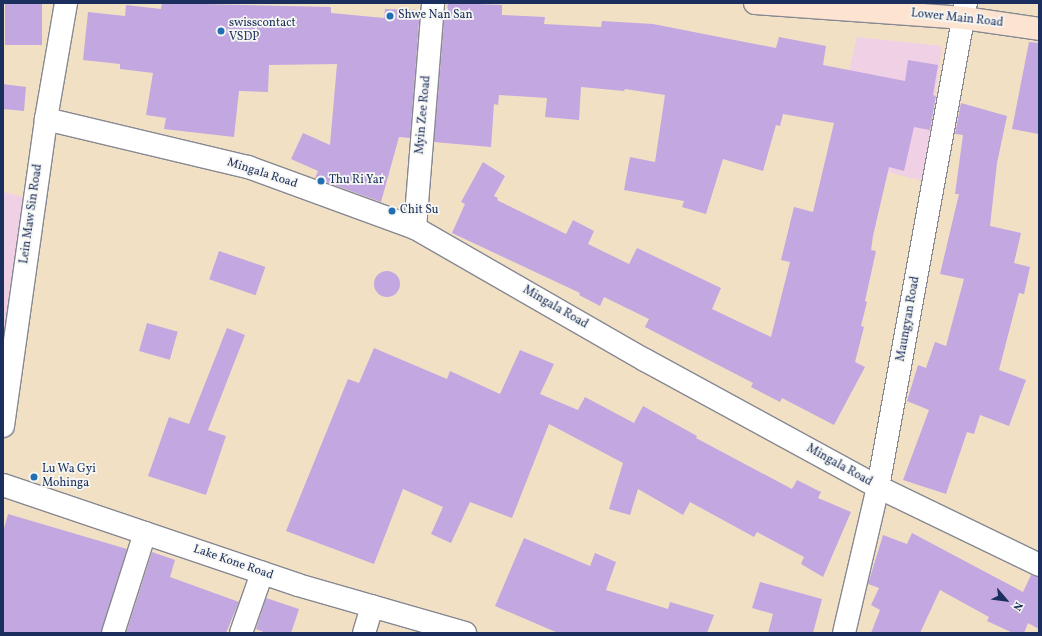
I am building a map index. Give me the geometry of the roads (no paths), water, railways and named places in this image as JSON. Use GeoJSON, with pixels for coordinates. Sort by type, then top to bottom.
{"type":"FeatureCollection","features":[{"type":"Feature","properties":{"kind":"main road","name":"Lower Main Road"},"geometry":{"type":"LineString","coordinates":[[755,3],[965,10],[1039,29]]}},
{"type":"Feature","properties":{"kind":"street","name":"Lein Maw Sin Road"},"geometry":{"type":"LineString","coordinates":[[3,426],[46,118],[66,3]]}},
{"type":"Feature","properties":{"kind":"street","name":"Myin Zee Road"},"geometry":{"type":"LineString","coordinates":[[415,228],[433,3]]}},
{"type":"Feature","properties":{"kind":"street","name":"Maungyan Road"},"geometry":{"type":"LineString","coordinates":[[844,633],[878,487],[965,10]]}},
{"type":"Feature","properties":{"kind":"street","name":"Mingala Road"},"geometry":{"type":"LineString","coordinates":[[46,118],[248,167],[415,228],[645,360],[878,487],[1039,565]]}},
{"type":"Feature","properties":{"kind":"street","name":"Lake Kone Road"},"geometry":{"type":"LineString","coordinates":[[3,485],[262,573],[465,633]]}},
{"type":"Feature","properties":{"kind":"street"},"geometry":{"type":"LineString","coordinates":[[113,633],[145,533]]}},
{"type":"Feature","properties":{"kind":"street"},"geometry":{"type":"LineString","coordinates":[[241,633],[262,573]]}},
{"type":"Feature","properties":{"kind":"street"},"geometry":{"type":"LineString","coordinates":[[364,633],[372,606]]}},
{"type":"Feature","properties":{"kind":"place","name":"Shwe Nan San"},"geometry":{"type":"Point","coordinates":[390,16]}},
{"type":"Feature","properties":{"kind":"place","name":"swisscontact VSDP"},"geometry":{"type":"Point","coordinates":[221,31]}},
{"type":"Feature","properties":{"kind":"place","name":"Thu Ri Yar"},"geometry":{"type":"Point","coordinates":[321,181]}},
{"type":"Feature","properties":{"kind":"place","name":"Chit Su"},"geometry":{"type":"Point","coordinates":[392,211]}},
{"type":"Feature","properties":{"kind":"place","name":"Lu Wa Gyi Mohinga"},"geometry":{"type":"Point","coordinates":[34,477]}}]}
